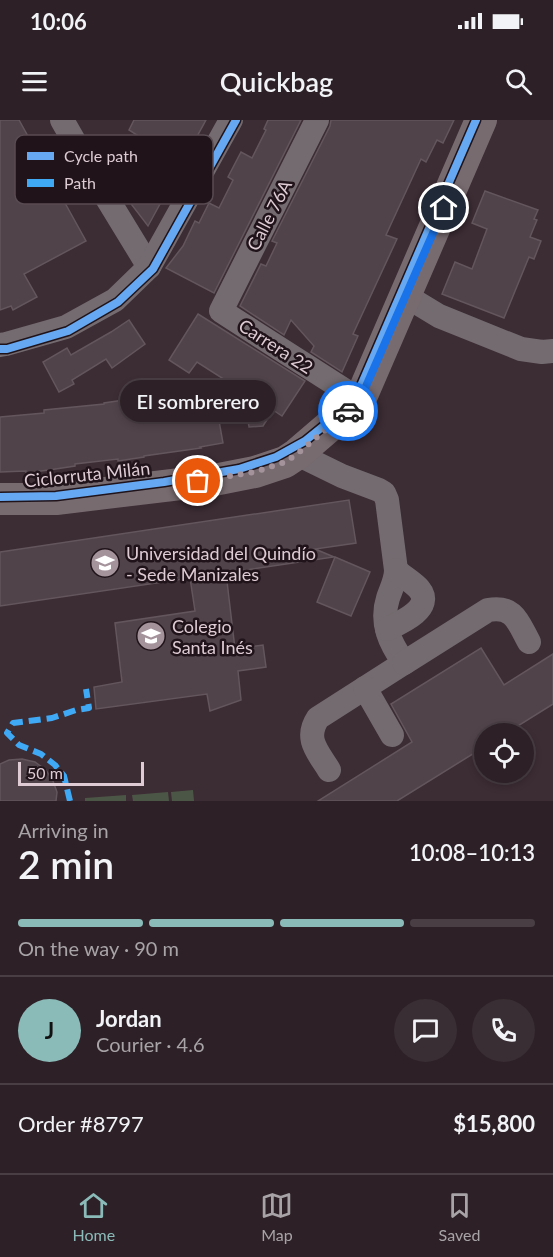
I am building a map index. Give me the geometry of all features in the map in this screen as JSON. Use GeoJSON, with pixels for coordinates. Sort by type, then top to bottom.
{"type":"FeatureCollection","features":[{"type":"Feature","properties":{"kind":"main road"},"geometry":{"type":"LineString","coordinates":[[0,499],[56,499],[214,480],[255,472],[285,462],[297,454],[360,400],[482,120]]}},
{"type":"Feature","properties":{"kind":"street"},"geometry":{"type":"LineString","coordinates":[[62,120],[71,135]]}},
{"type":"Feature","properties":{"kind":"street"},"geometry":{"type":"LineString","coordinates":[[213,152],[231,120]]}},
{"type":"Feature","properties":{"kind":"street","name":"Calle 76A"},"geometry":{"type":"LineString","coordinates":[[221,311],[317,120]]}},
{"type":"Feature","properties":{"kind":"street"},"geometry":{"type":"LineString","coordinates":[[111,204],[149,267]]}},
{"type":"Feature","properties":{"kind":"street"},"geometry":{"type":"LineString","coordinates":[[0,345],[66,327],[115,300],[149,267],[184,204]]}},
{"type":"Feature","properties":{"kind":"street"},"geometry":{"type":"LineString","coordinates":[[406,296],[439,316],[521,350],[553,351]]}},
{"type":"Feature","properties":{"kind":"street","name":"Carrera 22"},"geometry":{"type":"LineString","coordinates":[[221,311],[360,400]]}},
{"type":"Feature","properties":{"kind":"street"},"geometry":{"type":"LineString","coordinates":[[297,454],[384,493],[387,500],[396,570],[396,577],[385,610],[387,629],[392,646],[404,663]]}},
{"type":"Feature","properties":{"kind":"street"},"geometry":{"type":"LineString","coordinates":[[387,629],[416,614],[422,604],[423,596],[419,590],[396,570]]}},
{"type":"Feature","properties":{"kind":"street"},"geometry":{"type":"LineString","coordinates":[[329,770],[313,743],[312,733],[318,718],[488,610],[503,609],[513,613],[529,642]]}},
{"type":"Feature","properties":{"kind":"street"},"geometry":{"type":"LineString","coordinates":[[365,688],[392,735]]}},
{"type":"Feature","properties":{"kind":"green space"},"geometry":{"type":"Polygon","coordinates":[[[193,790],[194,801],[172,801],[171,792],[193,790]]]}},
{"type":"Feature","properties":{"kind":"green space"},"geometry":{"type":"Polygon","coordinates":[[[168,792],[169,801],[133,801],[132,795],[168,792]]]}},
{"type":"Feature","properties":{"kind":"green space"},"geometry":{"type":"Polygon","coordinates":[[[126,795],[126,801],[85,801],[85,798],[126,795]]]}},
{"type":"Feature","properties":{"kind":"building"},"geometry":{"type":"Polygon","coordinates":[[[0,120],[19,120],[27,135],[15,135],[15,204],[66,204],[86,241],[24,274],[37,297],[13,310],[11,306],[0,310],[0,120]]]}},
{"type":"Feature","properties":{"kind":"building"},"geometry":{"type":"Polygon","coordinates":[[[134,120],[206,120],[198,135],[137,135],[129,130],[134,120]]]}},
{"type":"Feature","properties":{"kind":"building"},"geometry":{"type":"Polygon","coordinates":[[[268,120],[301,120],[214,293],[166,268],[183,246],[195,221],[199,223],[208,204],[219,208],[233,180],[228,177],[241,152],[252,158],[266,130],[264,129],[268,120]]]}},
{"type":"Feature","properties":{"kind":"building"},"geometry":{"type":"Polygon","coordinates":[[[331,120],[454,120],[443,143],[437,140],[426,162],[421,159],[386,235],[397,239],[353,334],[358,336],[342,372],[311,352],[314,346],[291,320],[284,335],[240,306],[261,264],[266,266],[277,243],[272,241],[331,120]]]}},
{"type":"Feature","properties":{"kind":"building"},"geometry":{"type":"Polygon","coordinates":[[[485,191],[538,210],[534,219],[537,220],[530,237],[541,241],[534,259],[529,257],[504,318],[442,294],[455,262],[472,269],[487,229],[472,223],[485,191]]]}},
{"type":"Feature","properties":{"kind":"building"},"geometry":{"type":"Polygon","coordinates":[[[131,204],[160,204],[148,226],[131,204]]]}},
{"type":"Feature","properties":{"kind":"building"},"geometry":{"type":"Polygon","coordinates":[[[198,314],[305,381],[282,416],[273,410],[263,426],[249,427],[244,392],[197,362],[189,373],[169,360],[198,314]]]}},
{"type":"Feature","properties":{"kind":"building"},"geometry":{"type":"Polygon","coordinates":[[[129,320],[145,344],[112,368],[106,359],[72,380],[74,384],[59,392],[43,362],[67,348],[71,355],[129,320]]]}},
{"type":"Feature","properties":{"kind":"building"},"geometry":{"type":"Polygon","coordinates":[[[214,393],[223,443],[118,461],[118,459],[75,464],[75,466],[26,473],[26,471],[0,472],[0,417],[44,413],[44,410],[104,404],[164,394],[166,402],[214,393]]]}},
{"type":"Feature","properties":{"kind":"building"},"geometry":{"type":"Polygon","coordinates":[[[349,500],[356,543],[315,549],[334,557],[226,573],[235,649],[263,645],[266,667],[238,671],[241,700],[210,711],[207,694],[96,709],[94,687],[122,682],[115,623],[195,611],[190,578],[0,606],[0,552],[349,500]]]}},
{"type":"Feature","properties":{"kind":"building"},"geometry":{"type":"Polygon","coordinates":[[[335,557],[370,572],[351,616],[317,602],[335,557]]]}},
{"type":"Feature","properties":{"kind":"building"},"geometry":{"type":"Polygon","coordinates":[[[481,648],[504,685],[553,654],[553,704],[523,723],[474,723],[474,753],[397,801],[318,801],[412,742],[391,704],[481,648]]]}},
{"type":"Feature","properties":{"kind":"building"},"geometry":{"type":"Polygon","coordinates":[[[22,759],[35,762],[46,770],[57,792],[56,801],[0,801],[0,764],[9,760],[22,759]]]}},
{"type":"Feature","properties":{"kind":"marked path"},"geometry":{"type":"LineString","coordinates":[[70,801],[64,776],[55,765],[41,754],[19,745],[7,733],[13,723],[52,718],[89,708],[86,689]]}},
{"type":"Feature","properties":{"kind":"cycle path"},"geometry":{"type":"LineString","coordinates":[[213,161],[236,120]]}},
{"type":"Feature","properties":{"kind":"cycle path","name":"Ciclorruta Milán"},"geometry":{"type":"LineString","coordinates":[[0,497],[56,496],[164,482],[239,469],[276,457],[305,441],[356,397],[476,120]]}},
{"type":"Feature","properties":{"kind":"cycle path"},"geometry":{"type":"LineString","coordinates":[[0,349],[68,331],[118,302],[153,269],[189,204]]}},
{"type":"Feature","properties":{"kind":"way so far"},"geometry":{"type":"LineString","coordinates":[[198,481],[255,472],[285,462],[348,411]]}},
{"type":"Feature","properties":{"kind":"place","name":"El sombrerero"},"geometry":{"type":"Point","coordinates":[198,481]}},
{"type":"Feature","properties":{"kind":"place","name":"Universidad del Quindío - Sede Manizales"},"geometry":{"type":"Point","coordinates":[105,563]}},
{"type":"Feature","properties":{"kind":"place","name":"Colegio Santa Inés"},"geometry":{"type":"Point","coordinates":[151,636]}},
{"type":"Feature","properties":{"kind":"route"},"geometry":{"type":"LineString","coordinates":[[348,411],[360,400],[444,208]]}}]}
